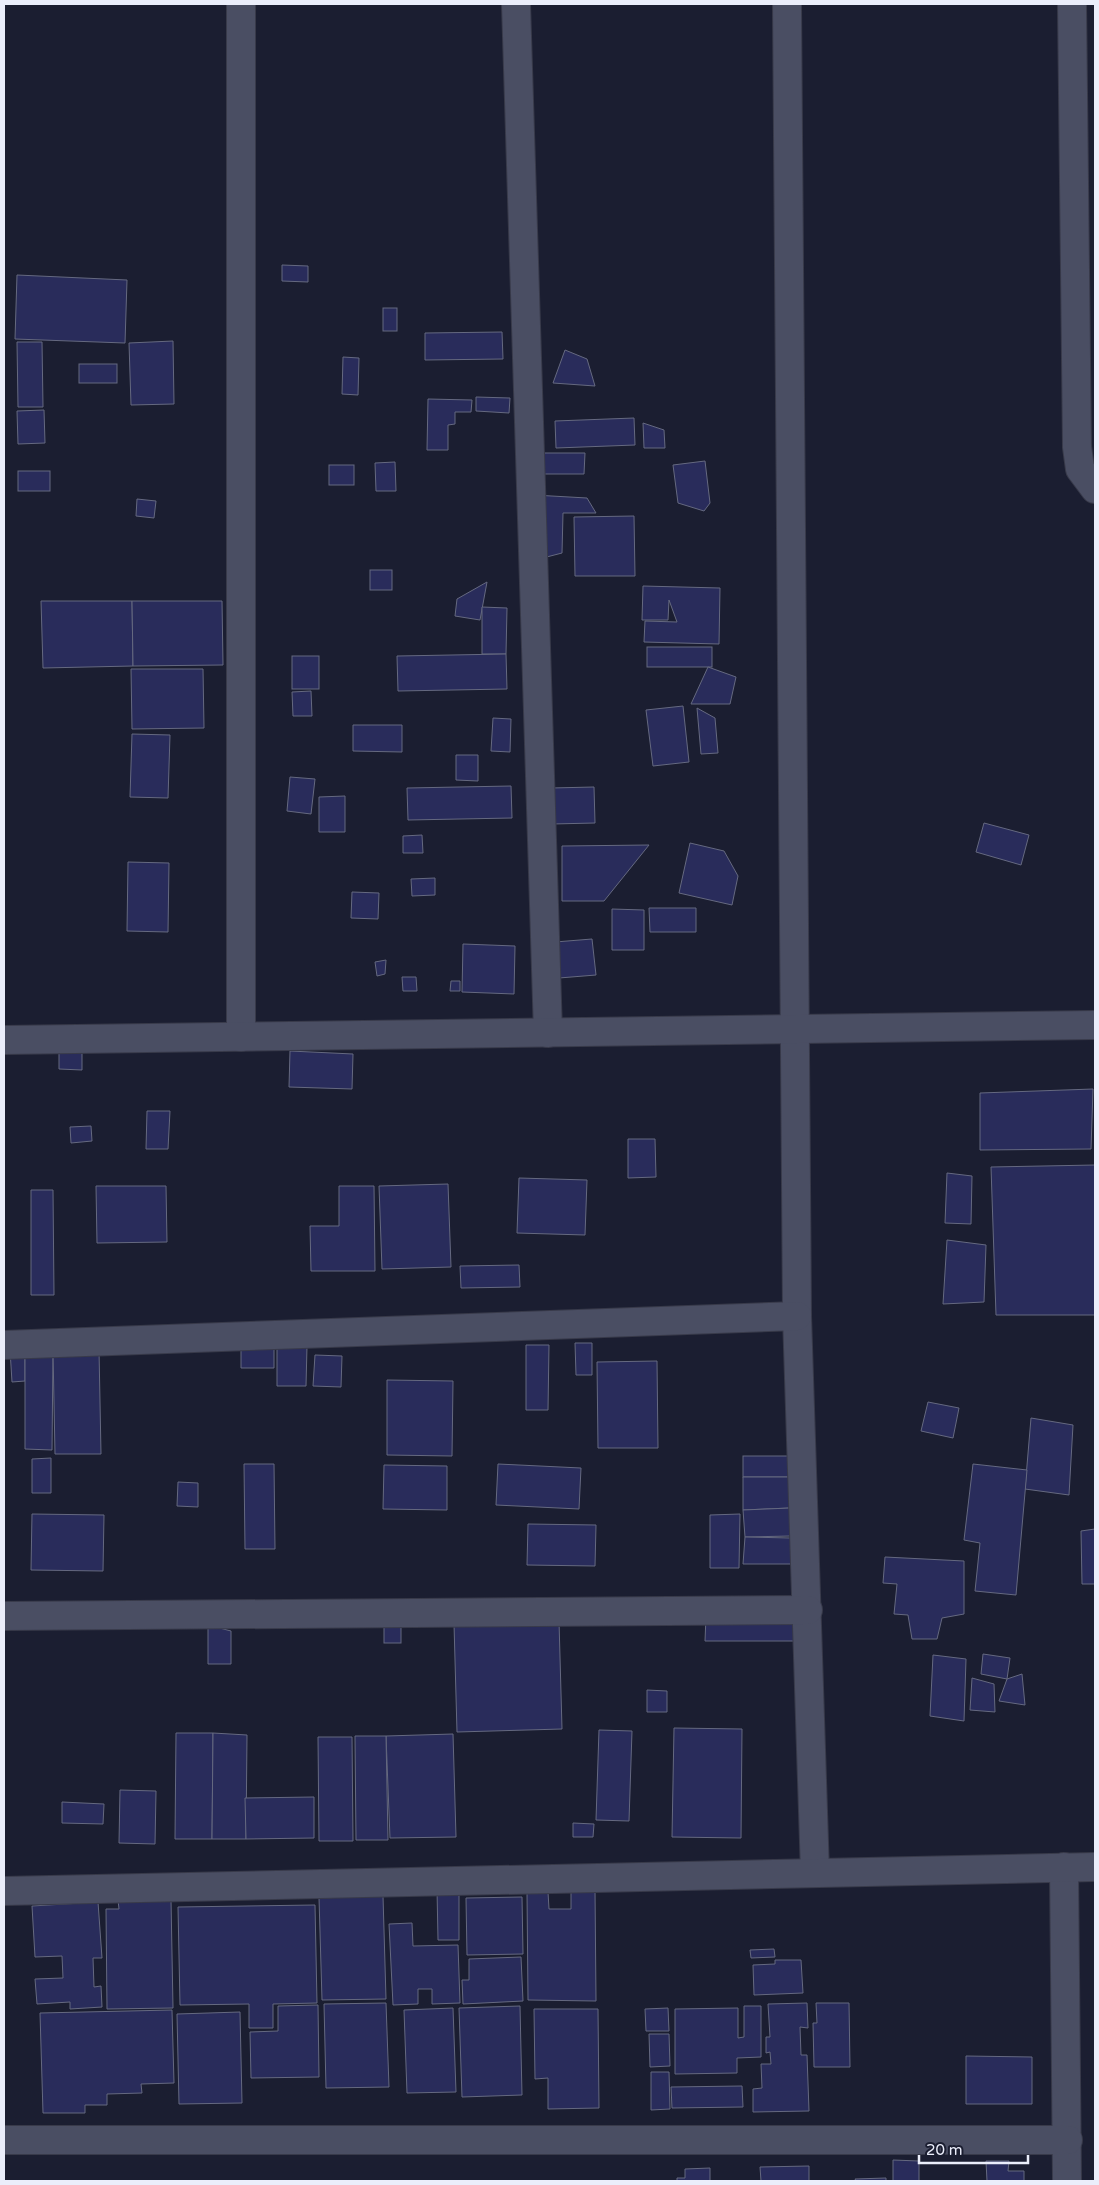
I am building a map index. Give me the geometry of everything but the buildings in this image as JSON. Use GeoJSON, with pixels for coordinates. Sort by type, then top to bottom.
{"type":"FeatureCollection","features":[{"type":"Feature","properties":{"kind":"street"},"geometry":{"type":"LineString","coordinates":[[241,4],[241,1037]]}},
{"type":"Feature","properties":{"kind":"street"},"geometry":{"type":"LineString","coordinates":[[516,4],[548,1033]]}},
{"type":"Feature","properties":{"kind":"street"},"geometry":{"type":"LineString","coordinates":[[786,4],[797,1316],[815,1873]]}},
{"type":"Feature","properties":{"kind":"street"},"geometry":{"type":"LineString","coordinates":[[1072,4],[1076,447],[1080,469],[1095,489]]}},
{"type":"Feature","properties":{"kind":"street"},"geometry":{"type":"LineString","coordinates":[[4,1040],[1095,1024]]}},
{"type":"Feature","properties":{"kind":"street"},"geometry":{"type":"LineString","coordinates":[[4,1344],[797,1316]]}},
{"type":"Feature","properties":{"kind":"street"},"geometry":{"type":"LineString","coordinates":[[4,1616],[808,1610]]}},
{"type":"Feature","properties":{"kind":"street"},"geometry":{"type":"LineString","coordinates":[[1064,1867],[1067,2181]]}},
{"type":"Feature","properties":{"kind":"street"},"geometry":{"type":"LineString","coordinates":[[4,1891],[1095,1867]]}},
{"type":"Feature","properties":{"kind":"street"},"geometry":{"type":"LineString","coordinates":[[4,2140],[1068,2140]]}}]}
